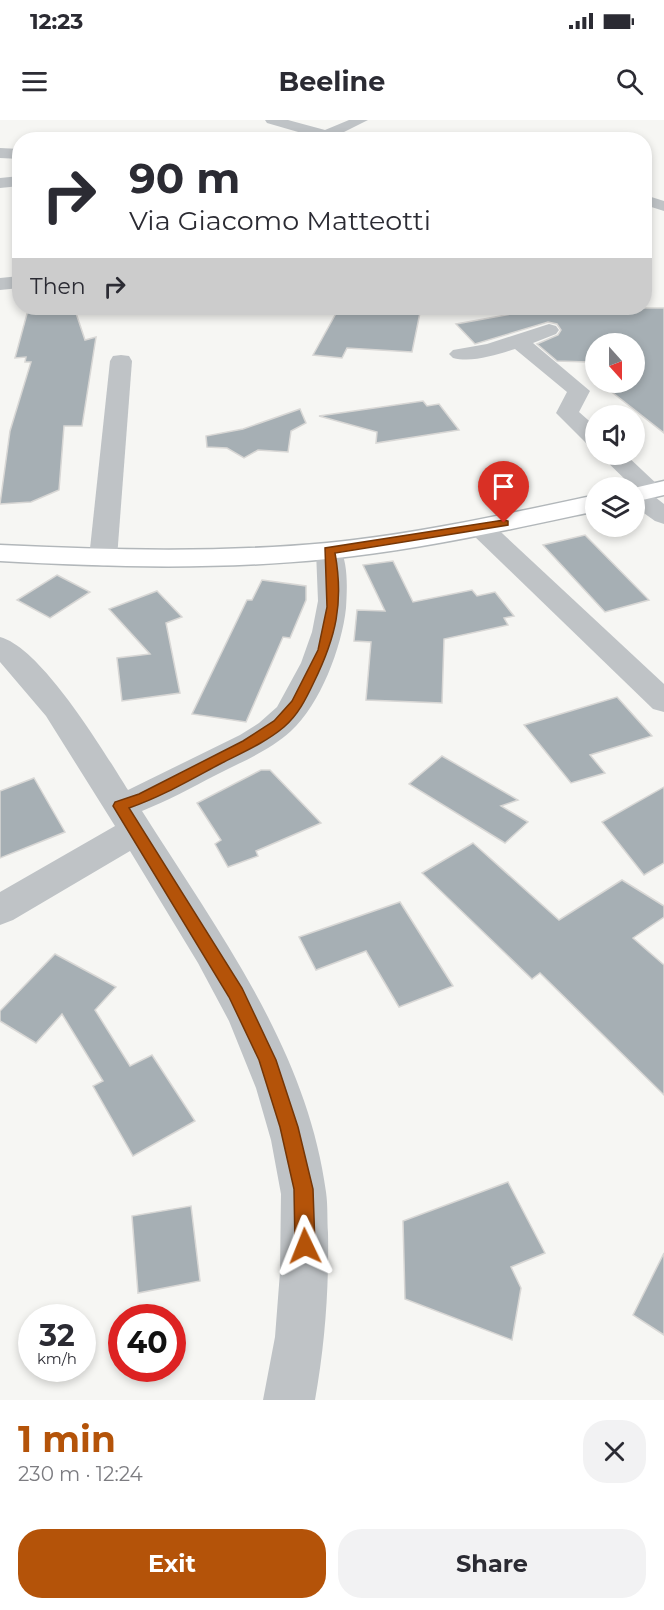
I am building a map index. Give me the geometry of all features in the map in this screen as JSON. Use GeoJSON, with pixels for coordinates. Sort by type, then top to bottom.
{"type":"FeatureCollection","features":[{"type":"Feature","properties":{"kind":"main road"},"geometry":{"type":"LineString","coordinates":[[0,562],[95,558],[232,557],[329,551],[481,528],[585,505]]}},
{"type":"Feature","properties":{"kind":"main road"},"geometry":{"type":"LineString","coordinates":[[0,553],[95,558]]}},
{"type":"Feature","properties":{"kind":"street"},"geometry":{"type":"LineString","coordinates":[[272,120],[306,132]]}},
{"type":"Feature","properties":{"kind":"street"},"geometry":{"type":"LineString","coordinates":[[332,132],[361,120]]}},
{"type":"Feature","properties":{"kind":"street"},"geometry":{"type":"LineString","coordinates":[[460,354],[490,350],[549,330]]}},
{"type":"Feature","properties":{"kind":"street"},"geometry":{"type":"LineString","coordinates":[[518,341],[579,392],[567,413],[585,430]]}},
{"type":"Feature","properties":{"kind":"street"},"geometry":{"type":"LineString","coordinates":[[95,558],[121,361]]}},
{"type":"Feature","properties":{"kind":"street"},"geometry":{"type":"LineString","coordinates":[[620,465],[646,492],[664,516]]}},
{"type":"Feature","properties":{"kind":"street"},"geometry":{"type":"LineString","coordinates":[[481,528],[664,702]]}},
{"type":"Feature","properties":{"kind":"street"},"geometry":{"type":"LineString","coordinates":[[0,910],[128,818],[144,798],[248,744],[279,724],[298,703],[324,650],[333,607],[329,551]]}},
{"type":"Feature","properties":{"kind":"street"},"geometry":{"type":"LineString","coordinates":[[0,646],[21,663],[47,693],[128,818],[236,993],[267,1060],[289,1127],[303,1189],[306,1265],[299,1352],[290,1400]]}},
{"type":"Feature","properties":{"kind":"building"},"geometry":{"type":"Polygon","coordinates":[[[652,308],[664,308],[664,433],[645,418],[645,405],[628,405],[613,393],[645,393],[645,333],[585,333],[585,362],[557,361],[537,344],[558,335],[561,330],[557,324],[548,322],[475,344],[456,324],[506,315],[652,315],[652,308]]]}},
{"type":"Feature","properties":{"kind":"building"},"geometry":{"type":"Polygon","coordinates":[[[27,315],[77,315],[85,340],[96,337],[82,426],[64,426],[59,490],[31,502],[0,504],[10,431],[31,362],[25,362],[26,357],[15,358],[27,315]]]}},
{"type":"Feature","properties":{"kind":"building"},"geometry":{"type":"Polygon","coordinates":[[[335,315],[420,315],[412,352],[347,348],[342,358],[313,355],[335,315]]]}},
{"type":"Feature","properties":{"kind":"building"},"geometry":{"type":"Polygon","coordinates":[[[423,401],[427,406],[439,404],[459,430],[376,443],[377,432],[319,416],[423,401]]]}},
{"type":"Feature","properties":{"kind":"building"},"geometry":{"type":"Polygon","coordinates":[[[300,409],[306,423],[291,431],[288,452],[258,450],[244,458],[227,448],[207,447],[206,436],[243,429],[300,409]]]}},
{"type":"Feature","properties":{"kind":"building"},"geometry":{"type":"Polygon","coordinates":[[[585,535],[649,600],[605,612],[543,545],[585,535]]]}},
{"type":"Feature","properties":{"kind":"building"},"geometry":{"type":"Polygon","coordinates":[[[393,561],[413,602],[472,590],[477,596],[495,592],[514,616],[504,618],[508,625],[444,639],[442,703],[366,700],[371,642],[354,641],[357,610],[385,611],[363,565],[393,561]]]}},
{"type":"Feature","properties":{"kind":"building"},"geometry":{"type":"Polygon","coordinates":[[[57,575],[90,592],[50,618],[17,600],[57,575]]]}},
{"type":"Feature","properties":{"kind":"building"},"geometry":{"type":"Polygon","coordinates":[[[262,580],[306,586],[306,600],[290,638],[283,637],[246,722],[192,714],[247,600],[252,600],[262,580]]]}},
{"type":"Feature","properties":{"kind":"building"},"geometry":{"type":"Polygon","coordinates":[[[157,591],[182,617],[166,623],[180,693],[122,701],[117,658],[150,654],[109,609],[157,591]]]}},
{"type":"Feature","properties":{"kind":"building"},"geometry":{"type":"Polygon","coordinates":[[[617,697],[652,736],[590,755],[605,773],[571,783],[524,725],[617,697]]]}},
{"type":"Feature","properties":{"kind":"building"},"geometry":{"type":"Polygon","coordinates":[[[442,756],[518,800],[501,806],[528,822],[505,843],[409,784],[442,756]]]}},
{"type":"Feature","properties":{"kind":"building"},"geometry":{"type":"Polygon","coordinates":[[[261,770],[270,770],[321,823],[256,851],[258,856],[228,867],[215,844],[221,840],[197,803],[261,770]]]}},
{"type":"Feature","properties":{"kind":"building"},"geometry":{"type":"Polygon","coordinates":[[[34,778],[65,832],[0,858],[0,791],[34,778]]]}},
{"type":"Feature","properties":{"kind":"building"},"geometry":{"type":"Polygon","coordinates":[[[664,787],[664,863],[644,875],[602,822],[664,787]]]}},
{"type":"Feature","properties":{"kind":"building"},"geometry":{"type":"Polygon","coordinates":[[[473,843],[559,920],[622,880],[664,906],[664,917],[633,938],[664,965],[664,1095],[540,973],[532,979],[422,873],[473,843]]]}},
{"type":"Feature","properties":{"kind":"building"},"geometry":{"type":"Polygon","coordinates":[[[400,902],[453,986],[399,1007],[366,951],[316,970],[299,937],[400,902]]]}},
{"type":"Feature","properties":{"kind":"building"},"geometry":{"type":"Polygon","coordinates":[[[55,954],[116,987],[95,1010],[130,1066],[152,1055],[195,1121],[133,1156],[93,1086],[103,1081],[62,1014],[36,1043],[0,1021],[0,1011],[55,954]]]}},
{"type":"Feature","properties":{"kind":"building"},"geometry":{"type":"Polygon","coordinates":[[[508,1182],[545,1253],[511,1267],[521,1288],[512,1340],[405,1299],[403,1221],[508,1182]]]}},
{"type":"Feature","properties":{"kind":"building"},"geometry":{"type":"Polygon","coordinates":[[[191,1206],[200,1281],[138,1293],[132,1216],[191,1206]]]}},
{"type":"Feature","properties":{"kind":"building"},"geometry":{"type":"Polygon","coordinates":[[[664,1253],[664,1335],[633,1315],[664,1253]]]}},
{"type":"Feature","properties":{"kind":"route"},"geometry":{"type":"LineString","coordinates":[[305,1246],[303,1189],[289,1127],[267,1060],[236,993],[120,806],[144,798],[248,744],[279,724],[298,703],[324,650],[333,607],[329,551],[504,523]]}}]}
